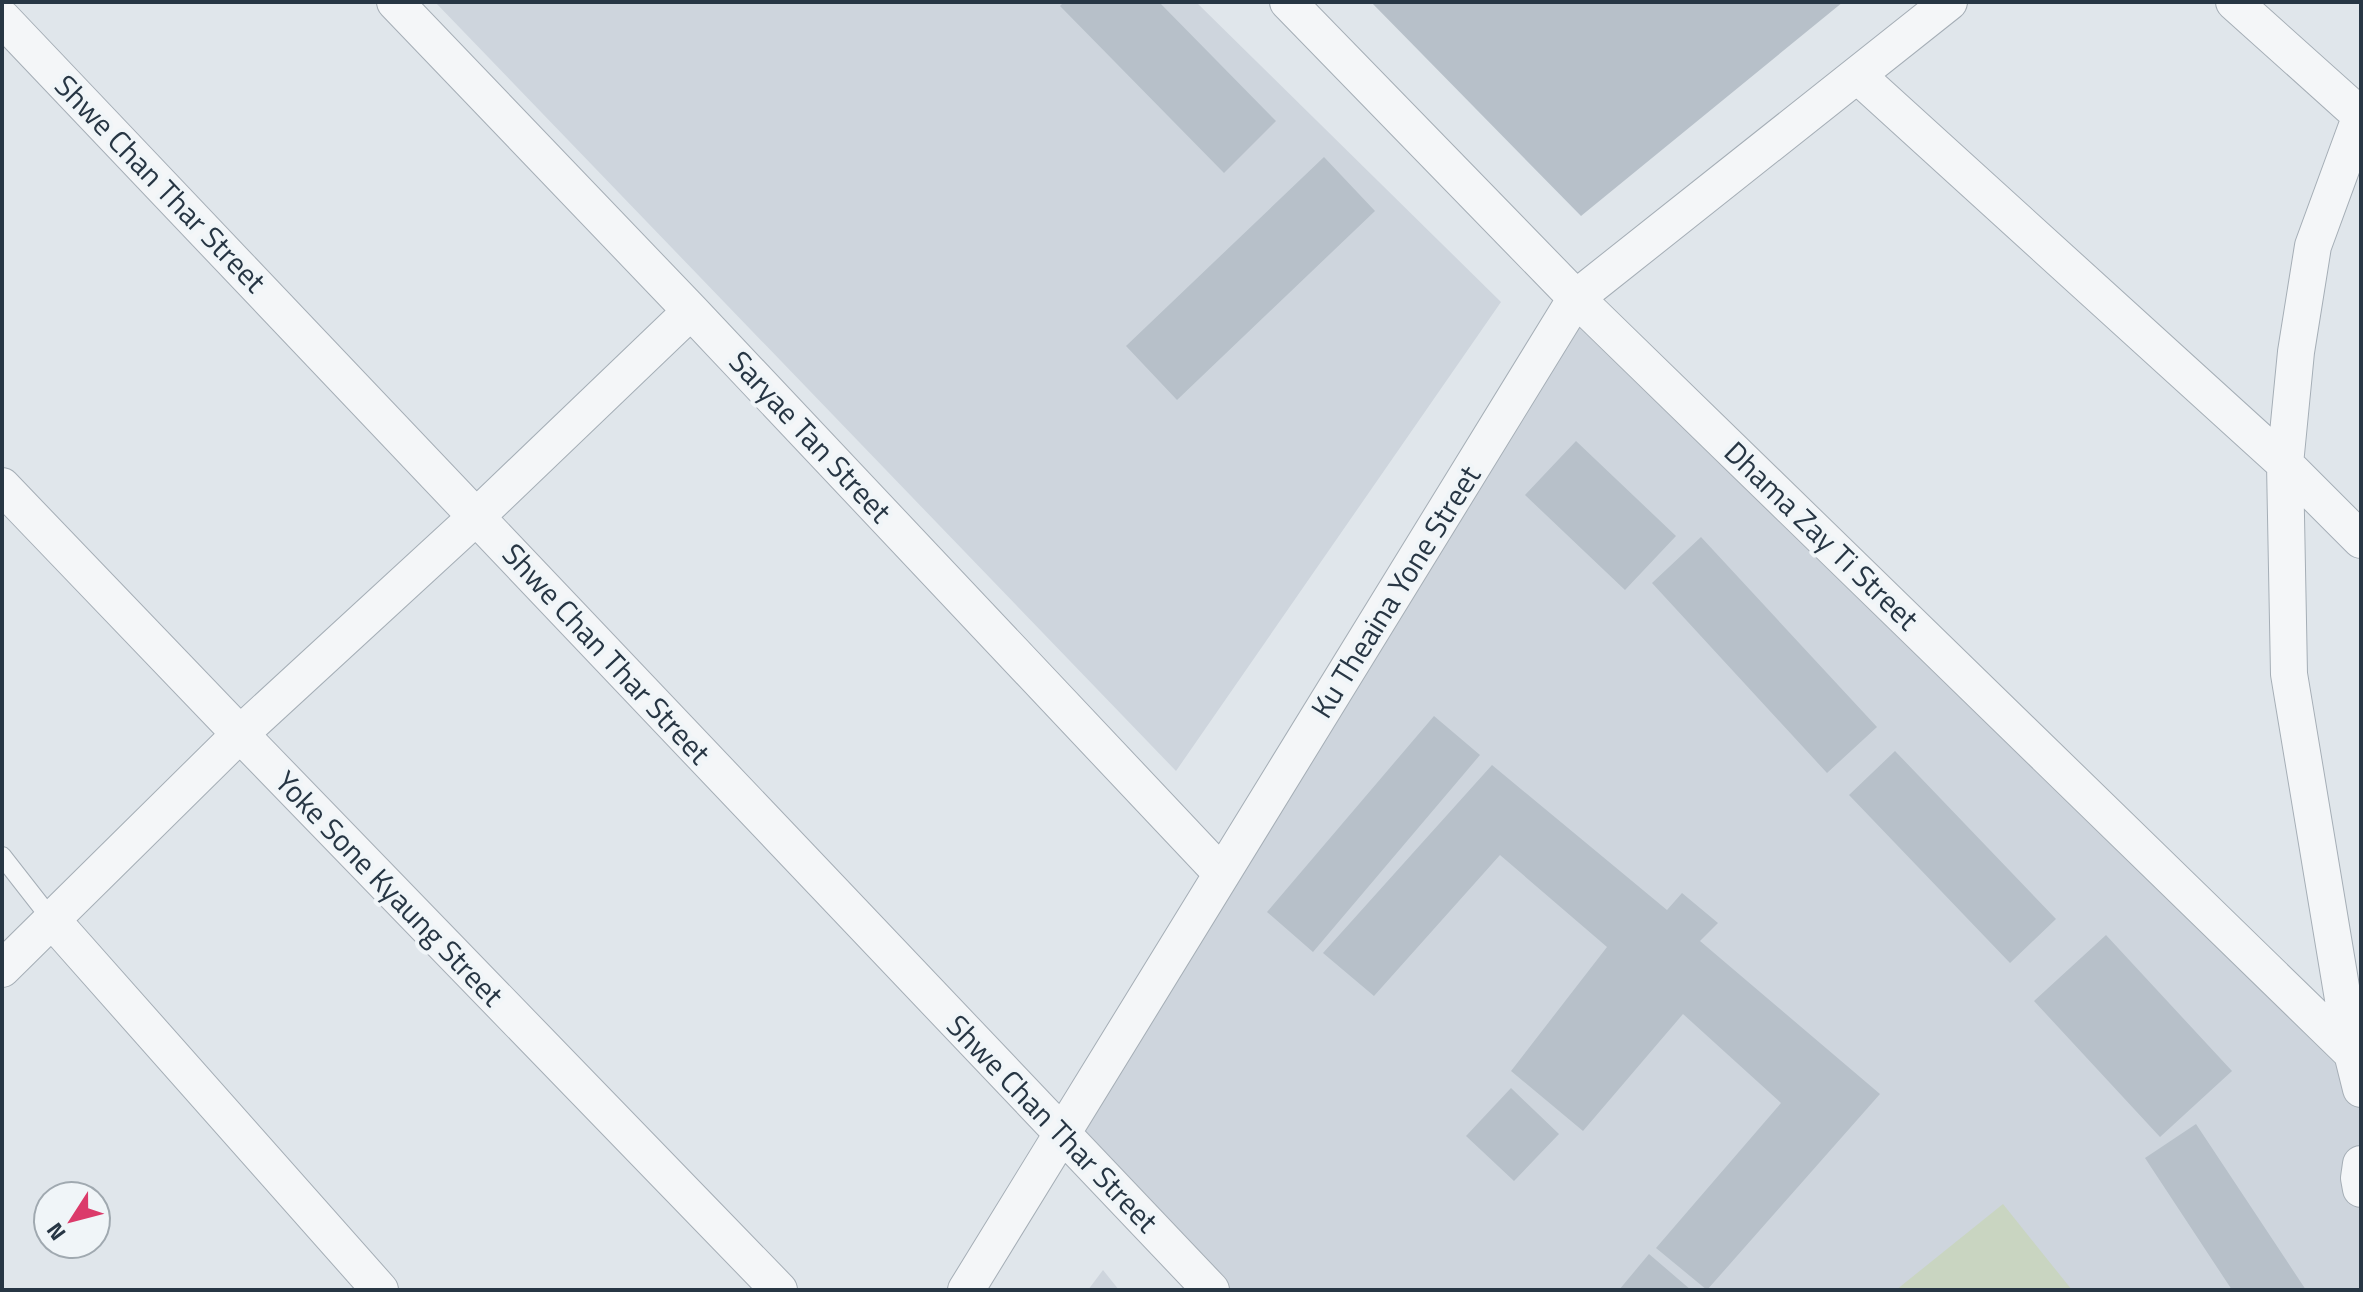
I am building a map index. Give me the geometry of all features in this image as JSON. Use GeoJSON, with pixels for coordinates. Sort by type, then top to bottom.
{"type":"FeatureCollection","features":[{"type":"Feature","properties":{"kind":"street","name":"Saryae Tan Street"},"geometry":{"type":"LineString","coordinates":[[395,2],[1222,874]]}},
{"type":"Feature","properties":{"kind":"street","name":"Dhama Zay Ti Street"},"geometry":{"type":"LineString","coordinates":[[1288,2],[1576,298],[2356,1058]]}},
{"type":"Feature","properties":{"kind":"street","name":"Ku Theaina Yone Street"},"geometry":{"type":"LineString","coordinates":[[966,1290],[1576,298],[1949,2]]}},
{"type":"Feature","properties":{"kind":"street"},"geometry":{"type":"LineString","coordinates":[[2234,2],[2361,116],[2313,246],[2296,352],[2285,464],[2289,674],[2361,1089]]}},
{"type":"Feature","properties":{"kind":"street","name":"Shwe Chan Thar Street"},"geometry":{"type":"LineString","coordinates":[[2,18],[1211,1290]]}},
{"type":"Feature","properties":{"kind":"street"},"geometry":{"type":"LineString","coordinates":[[1857,75],[2285,464],[2361,540]]}},
{"type":"Feature","properties":{"kind":"street"},"geometry":{"type":"LineString","coordinates":[[2,969],[240,734],[476,517],[691,311]]}},
{"type":"Feature","properties":{"kind":"street","name":"Yoke Sone Kyaung Street"},"geometry":{"type":"LineString","coordinates":[[2,486],[779,1290]]}},
{"type":"Feature","properties":{"kind":"street"},"geometry":{"type":"LineString","coordinates":[[52,920],[380,1290]]}},
{"type":"Feature","properties":{"kind":"street"},"geometry":{"type":"LineString","coordinates":[[2361,1164],[2361,1189]]}},
{"type":"Feature","properties":{"kind":"lane"},"geometry":{"type":"LineString","coordinates":[[2,856],[52,920]]}},
{"type":"Feature","properties":{"kind":"shaded area"},"geometry":{"type":"Polygon","coordinates":[[[435,2],[1196,2],[1501,302],[1176,771],[435,2]]]}},
{"type":"Feature","properties":{"kind":"shaded area"},"geometry":{"type":"Polygon","coordinates":[[[1576,298],[2352,1053],[2361,1089],[2361,1290],[1211,1290],[1061,1135],[1576,298]]]}},
{"type":"Feature","properties":{"kind":"shaded area"},"geometry":{"type":"Polygon","coordinates":[[[1103,1270],[1119,1290],[1088,1290],[1103,1270]]]}},
{"type":"Feature","properties":{"kind":"green space"},"geometry":{"type":"Polygon","coordinates":[[[2003,1204],[2072,1290],[1896,1290],[2003,1204]]]}},
{"type":"Feature","properties":{"kind":"building"},"geometry":{"type":"Polygon","coordinates":[[[1064,2],[1159,2],[1276,121],[1224,173],[1060,6],[1064,2]]]}},
{"type":"Feature","properties":{"kind":"building"},"geometry":{"type":"Polygon","coordinates":[[[1371,2],[1843,2],[1581,216],[1371,2]]]}},
{"type":"Feature","properties":{"kind":"building"},"geometry":{"type":"Polygon","coordinates":[[[1324,157],[1375,211],[1177,400],[1126,346],[1324,157]]]}},
{"type":"Feature","properties":{"kind":"building"},"geometry":{"type":"Polygon","coordinates":[[[1576,441],[1676,536],[1625,590],[1525,495],[1576,441]]]}},
{"type":"Feature","properties":{"kind":"building"},"geometry":{"type":"Polygon","coordinates":[[[1701,537],[1877,727],[1827,773],[1652,583],[1701,537]]]}},
{"type":"Feature","properties":{"kind":"building"},"geometry":{"type":"Polygon","coordinates":[[[1434,716],[1480,755],[1313,952],[1267,912],[1434,716]]]}},
{"type":"Feature","properties":{"kind":"building"},"geometry":{"type":"Polygon","coordinates":[[[1895,751],[2056,919],[2010,963],[1849,795],[1895,751]]]}},
{"type":"Feature","properties":{"kind":"building"},"geometry":{"type":"Polygon","coordinates":[[[1492,765],[1667,910],[1682,893],[1718,923],[1700,941],[1880,1094],[1707,1290],[1656,1248],[1781,1103],[1683,1014],[1583,1131],[1511,1071],[1607,947],[1500,855],[1374,996],[1323,953],[1492,765]]]}},
{"type":"Feature","properties":{"kind":"building"},"geometry":{"type":"Polygon","coordinates":[[[2106,935],[2232,1071],[2160,1137],[2034,1001],[2106,935]]]}},
{"type":"Feature","properties":{"kind":"building"},"geometry":{"type":"Polygon","coordinates":[[[1511,1088],[1559,1134],[1514,1181],[1466,1136],[1511,1088]]]}},
{"type":"Feature","properties":{"kind":"building"},"geometry":{"type":"Polygon","coordinates":[[[2196,1124],[2306,1290],[2232,1290],[2145,1158],[2196,1124]]]}},
{"type":"Feature","properties":{"kind":"building"},"geometry":{"type":"Polygon","coordinates":[[[1649,1254],[1691,1290],[1619,1290],[1649,1254]]]}}]}
